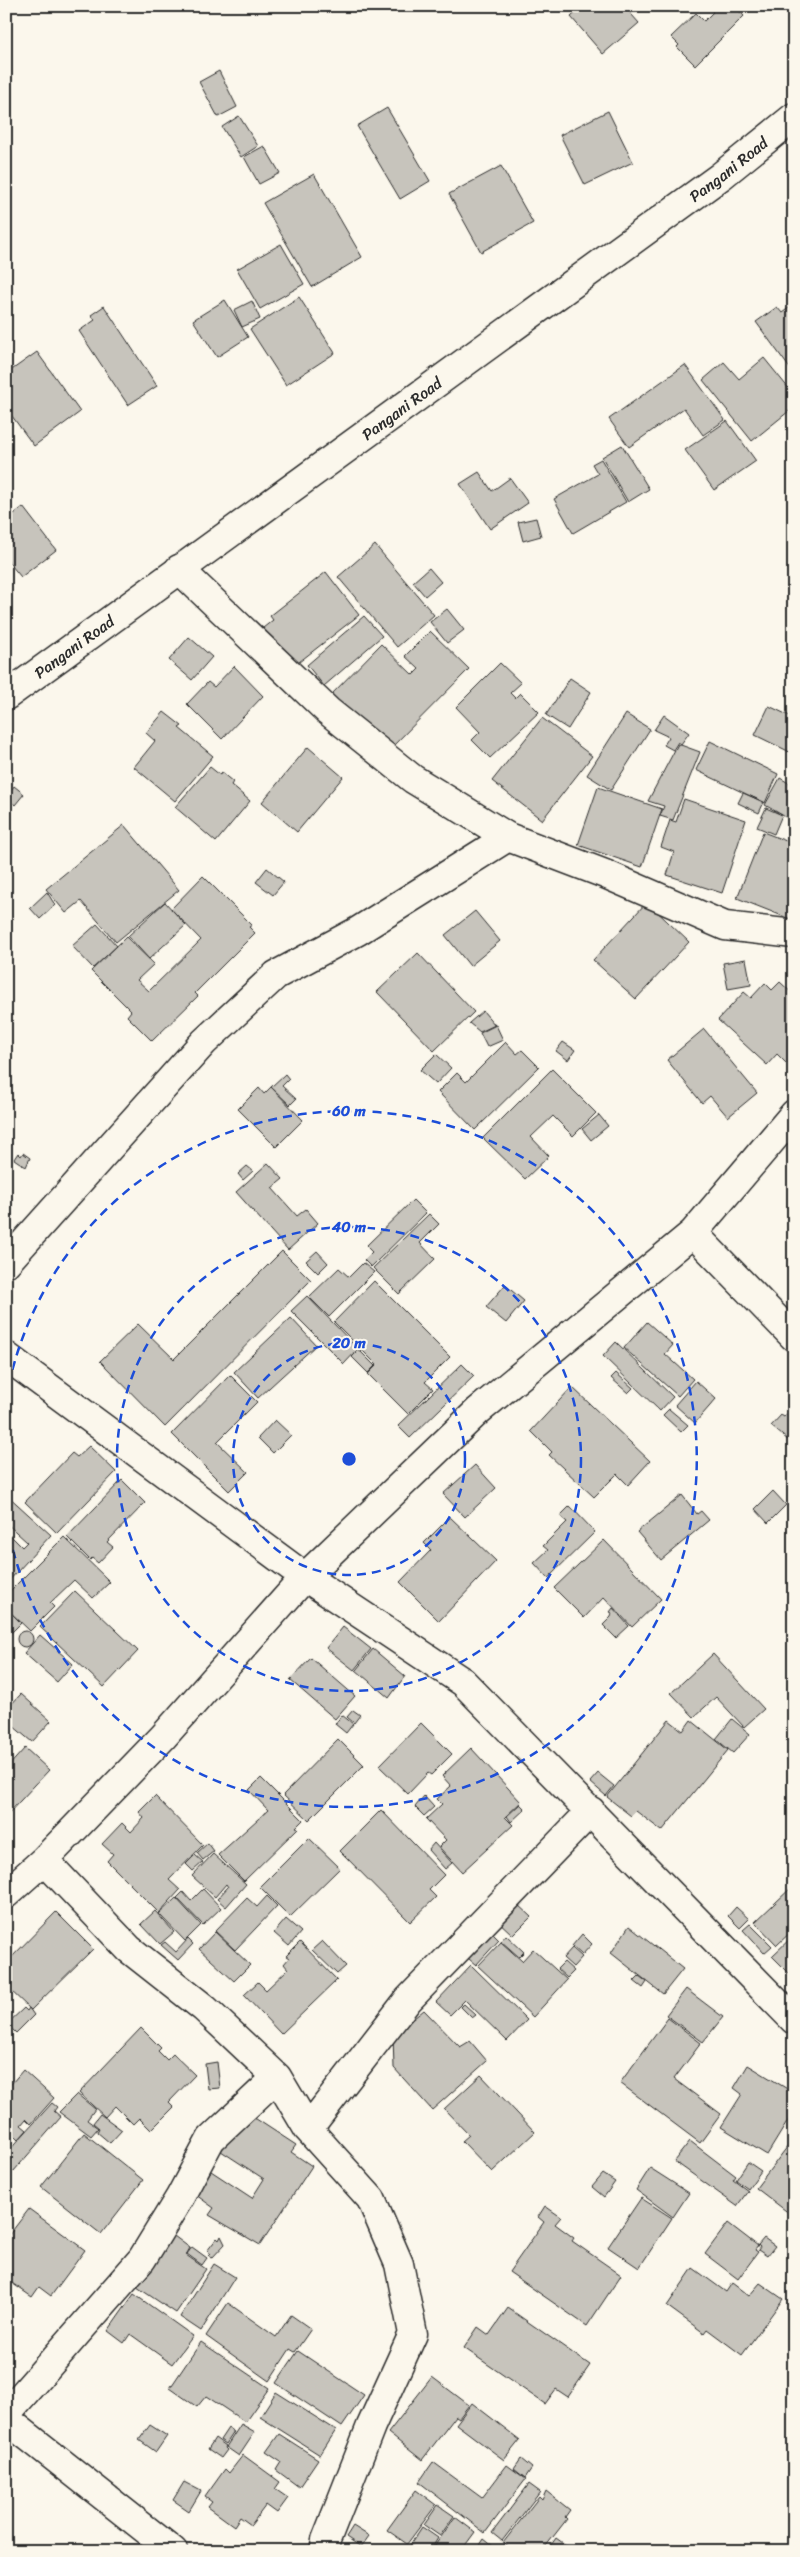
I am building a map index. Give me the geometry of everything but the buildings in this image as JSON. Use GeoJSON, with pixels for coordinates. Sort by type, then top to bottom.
{"type":"FeatureCollection","features":[{"type":"Feature","properties":{"kind":"street","name":"Pangani Road"},"geometry":{"type":"LineString","coordinates":[[6,696],[721,176],[794,117]]}},
{"type":"Feature","properties":{"kind":"street"},"geometry":{"type":"LineString","coordinates":[[179,569],[328,711],[413,779],[508,838],[605,874],[725,926],[794,934]]}},
{"type":"Feature","properties":{"kind":"street"},"geometry":{"type":"LineString","coordinates":[[6,1263],[204,1042],[276,976],[358,931],[508,838]]}},
{"type":"Feature","properties":{"kind":"street"},"geometry":{"type":"LineString","coordinates":[[6,1894],[44,1860],[163,1737],[304,1577],[478,1411],[693,1233],[794,1114]]}},
{"type":"Feature","properties":{"kind":"street"},"geometry":{"type":"LineString","coordinates":[[693,1233],[794,1337]]}},
{"type":"Feature","properties":{"kind":"street"},"geometry":{"type":"LineString","coordinates":[[6,1356],[304,1577],[463,1682],[794,2020]]}},
{"type":"Feature","properties":{"kind":"street"},"geometry":{"type":"LineString","coordinates":[[308,2129],[408,2000],[591,1811]]}},
{"type":"Feature","properties":{"kind":"street"},"geometry":{"type":"LineString","coordinates":[[44,1860],[129,1949],[204,2008],[277,2077],[308,2129],[371,2199],[400,2264],[414,2334],[371,2426],[326,2540],[324,2551]]}},
{"type":"Feature","properties":{"kind":"street"},"geometry":{"type":"LineString","coordinates":[[6,2414],[142,2259],[180,2198],[211,2139],[277,2077]]}},
{"type":"Feature","properties":{"kind":"street"},"geometry":{"type":"LineString","coordinates":[[6,2419],[173,2551]]}}]}
